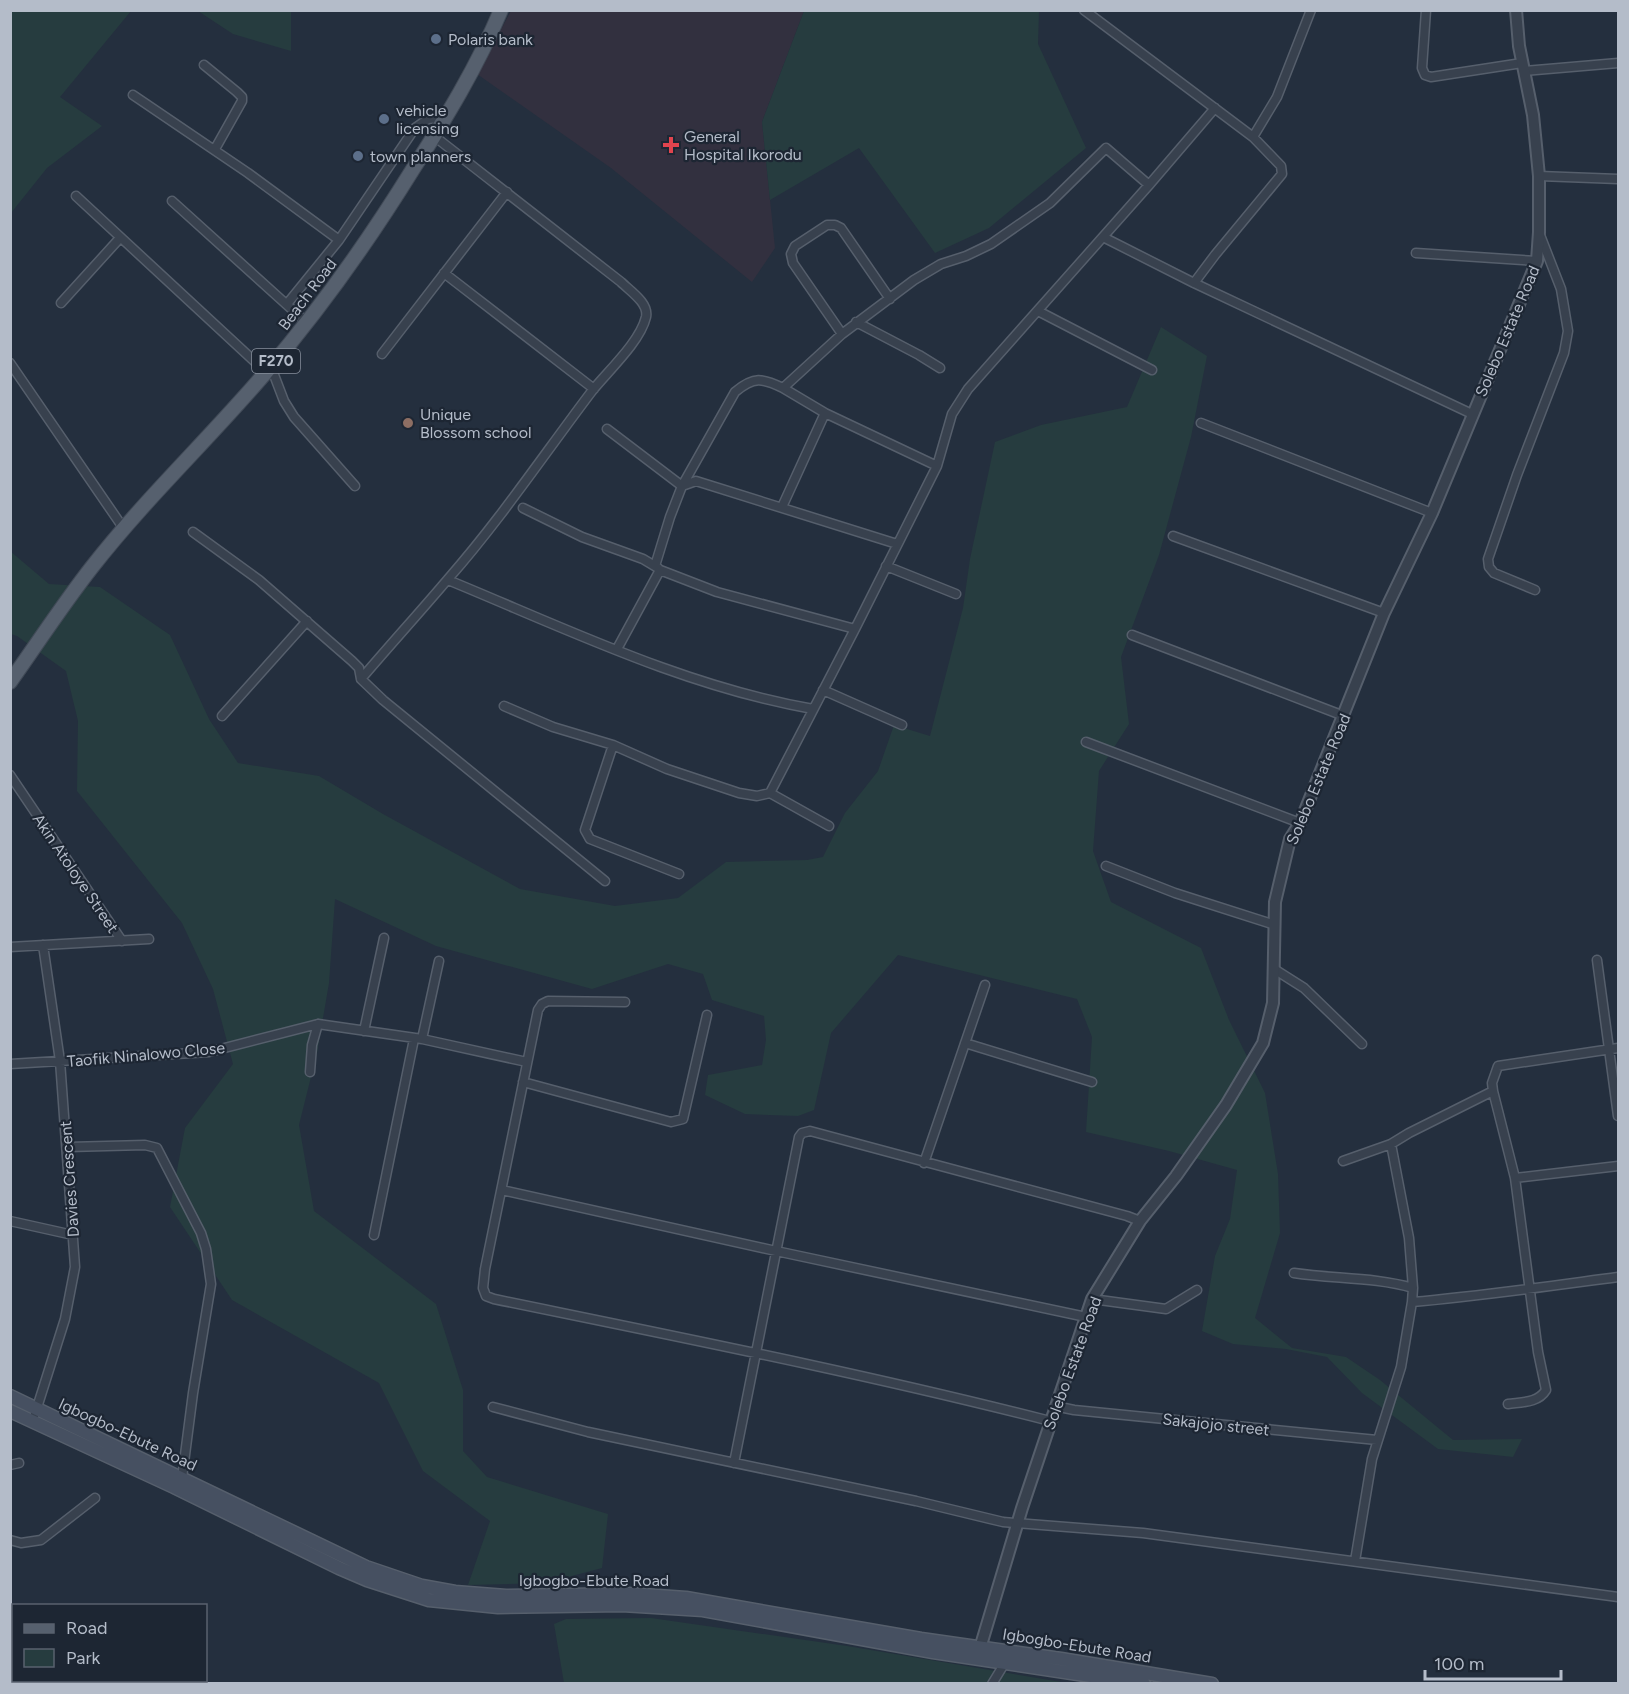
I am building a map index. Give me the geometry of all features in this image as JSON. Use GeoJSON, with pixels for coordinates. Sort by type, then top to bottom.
{"type":"FeatureCollection","features":[{"type":"Feature","properties":{"kind":"main road","name":"Beach Road"},"geometry":{"type":"LineString","coordinates":[[10,682],[91,568],[268,370],[307,323],[398,194],[447,117],[489,38],[501,10]]}},
{"type":"Feature","properties":{"kind":"main road","name":"Igbogbo-Ebute Road"},"geometry":{"type":"LineString","coordinates":[[10,1396],[35,1415],[174,1487],[339,1568],[367,1580],[429,1600],[498,1607],[622,1605],[703,1610],[979,1653],[1212,1683]]}},
{"type":"Feature","properties":{"kind":"main road","name":"Igbogbo-Ebute Road"},"geometry":{"type":"LineString","coordinates":[[10,1411],[35,1415],[182,1478],[366,1567],[422,1586],[455,1592],[506,1596],[629,1594],[686,1598],[921,1639],[979,1653]]}},
{"type":"Feature","properties":{"kind":"main road","name":"Igbogbo-Ebute Road"},"geometry":{"type":"LineString","coordinates":[[1008,1657],[1144,1683]]}},
{"type":"Feature","properties":{"kind":"street"},"geometry":{"type":"LineString","coordinates":[[1084,10],[1253,137],[1281,166],[1282,174],[1194,283]]}},
{"type":"Feature","properties":{"kind":"street"},"geometry":{"type":"LineString","coordinates":[[1253,137],[1277,97],[1311,10]]}},
{"type":"Feature","properties":{"kind":"street"},"geometry":{"type":"LineString","coordinates":[[1426,10],[1422,68],[1425,75],[1431,77],[1523,67],[1618,63]]}},
{"type":"Feature","properties":{"kind":"street","name":"Solebo Estate Road"},"geometry":{"type":"LineString","coordinates":[[979,1653],[1017,1523],[1092,1299],[1140,1221],[1176,1176],[1226,1105],[1263,1043],[1273,1003],[1275,902],[1290,839],[1300,823],[1384,613],[1432,513],[1537,261],[1539,176],[1533,115],[1523,67],[1516,10]]}},
{"type":"Feature","properties":{"kind":"street"},"geometry":{"type":"LineString","coordinates":[[204,65],[242,97],[242,101],[214,149]]}},
{"type":"Feature","properties":{"kind":"street"},"geometry":{"type":"LineString","coordinates":[[133,95],[214,149],[339,240]]}},
{"type":"Feature","properties":{"kind":"street"},"geometry":{"type":"LineString","coordinates":[[770,793],[937,466],[952,414],[968,389],[1215,108]]}},
{"type":"Feature","properties":{"kind":"street"},"geometry":{"type":"LineString","coordinates":[[287,304],[339,240],[415,128],[428,119],[447,117]]}},
{"type":"Feature","properties":{"kind":"street"},"geometry":{"type":"LineString","coordinates":[[361,679],[448,580],[541,461],[594,388],[625,353],[647,315],[644,304],[621,282],[434,136]]}},
{"type":"Feature","properties":{"kind":"street"},"geometry":{"type":"LineString","coordinates":[[783,388],[856,322],[914,279],[941,264],[966,256],[991,244],[1050,203],[1106,148],[1149,185]]}},
{"type":"Feature","properties":{"kind":"street"},"geometry":{"type":"LineString","coordinates":[[1539,176],[1618,179]]}},
{"type":"Feature","properties":{"kind":"street"},"geometry":{"type":"LineString","coordinates":[[382,354],[507,192]]}},
{"type":"Feature","properties":{"kind":"street"},"geometry":{"type":"LineString","coordinates":[[76,196],[268,370],[294,417],[355,486]]}},
{"type":"Feature","properties":{"kind":"street"},"geometry":{"type":"LineString","coordinates":[[172,201],[307,323]]}},
{"type":"Feature","properties":{"kind":"street"},"geometry":{"type":"LineString","coordinates":[[842,334],[793,263],[791,254],[795,246],[827,225],[841,228],[890,299]]}},
{"type":"Feature","properties":{"kind":"street"},"geometry":{"type":"LineString","coordinates":[[1535,590],[1494,573],[1489,567],[1488,559],[1516,475],[1564,353],[1568,332],[1561,289],[1539,232]]}},
{"type":"Feature","properties":{"kind":"street"},"geometry":{"type":"LineString","coordinates":[[1103,237],[1194,283],[1472,414]]}},
{"type":"Feature","properties":{"kind":"street"},"geometry":{"type":"LineString","coordinates":[[61,303],[120,238]]}},
{"type":"Feature","properties":{"kind":"street"},"geometry":{"type":"LineString","coordinates":[[1416,253],[1537,261]]}},
{"type":"Feature","properties":{"kind":"street"},"geometry":{"type":"LineString","coordinates":[[444,273],[594,388]]}},
{"type":"Feature","properties":{"kind":"street"},"geometry":{"type":"LineString","coordinates":[[1038,311],[1152,370]]}},
{"type":"Feature","properties":{"kind":"street"},"geometry":{"type":"LineString","coordinates":[[856,322],[919,354],[940,368]]}},
{"type":"Feature","properties":{"kind":"street"},"geometry":{"type":"LineString","coordinates":[[10,363],[124,529]]}},
{"type":"Feature","properties":{"kind":"street"},"geometry":{"type":"LineString","coordinates":[[617,649],[658,568],[670,517],[682,486],[735,392],[743,385],[764,379],[825,414],[937,466]]}},
{"type":"Feature","properties":{"kind":"street"},"geometry":{"type":"LineString","coordinates":[[782,507],[825,414]]}},
{"type":"Feature","properties":{"kind":"street"},"geometry":{"type":"LineString","coordinates":[[1201,423],[1432,513]]}},
{"type":"Feature","properties":{"kind":"street"},"geometry":{"type":"LineString","coordinates":[[607,429],[682,486]]}},
{"type":"Feature","properties":{"kind":"street"},"geometry":{"type":"LineString","coordinates":[[682,486],[696,480],[897,544]]}},
{"type":"Feature","properties":{"kind":"street"},"geometry":{"type":"LineString","coordinates":[[523,508],[582,537],[627,553],[717,592],[855,629]]}},
{"type":"Feature","properties":{"kind":"street"},"geometry":{"type":"LineString","coordinates":[[193,532],[259,580],[359,668],[361,679],[383,700],[605,881]]}},
{"type":"Feature","properties":{"kind":"street"},"geometry":{"type":"LineString","coordinates":[[1173,536],[1384,613]]}},
{"type":"Feature","properties":{"kind":"street"},"geometry":{"type":"LineString","coordinates":[[886,566],[956,594]]}},
{"type":"Feature","properties":{"kind":"street"},"geometry":{"type":"LineString","coordinates":[[448,580],[711,685],[768,702],[813,710]]}},
{"type":"Feature","properties":{"kind":"street"},"geometry":{"type":"LineString","coordinates":[[222,716],[307,621]]}},
{"type":"Feature","properties":{"kind":"street"},"geometry":{"type":"LineString","coordinates":[[1132,635],[1344,716]]}},
{"type":"Feature","properties":{"kind":"street"},"geometry":{"type":"LineString","coordinates":[[823,690],[902,725]]}},
{"type":"Feature","properties":{"kind":"street"},"geometry":{"type":"LineString","coordinates":[[504,706],[553,726],[614,745],[667,770],[739,793],[757,796],[770,793],[830,826]]}},
{"type":"Feature","properties":{"kind":"street"},"geometry":{"type":"LineString","coordinates":[[1086,742],[1300,823]]}},
{"type":"Feature","properties":{"kind":"street"},"geometry":{"type":"LineString","coordinates":[[614,745],[585,830],[586,836],[679,874]]}},
{"type":"Feature","properties":{"kind":"street","name":"Akin Atoloye Street"},"geometry":{"type":"LineString","coordinates":[[10,775],[122,940]]}},
{"type":"Feature","properties":{"kind":"street"},"geometry":{"type":"LineString","coordinates":[[1106,866],[1175,893],[1275,925]]}},
{"type":"Feature","properties":{"kind":"street"},"geometry":{"type":"LineString","coordinates":[[364,1031],[384,938]]}},
{"type":"Feature","properties":{"kind":"street"},"geometry":{"type":"LineString","coordinates":[[10,947],[149,939]]}},
{"type":"Feature","properties":{"kind":"street","name":"Davies Crescent"},"geometry":{"type":"LineString","coordinates":[[35,1415],[65,1318],[75,1267],[60,1062],[43,945]]}},
{"type":"Feature","properties":{"kind":"street"},"geometry":{"type":"LineString","coordinates":[[1597,960],[1614,1049],[1618,1116]]}},
{"type":"Feature","properties":{"kind":"street"},"geometry":{"type":"LineString","coordinates":[[375,1235],[418,1039],[439,961]]}},
{"type":"Feature","properties":{"kind":"street"},"geometry":{"type":"LineString","coordinates":[[1274,969],[1305,988],[1362,1044]]}},
{"type":"Feature","properties":{"kind":"street"},"geometry":{"type":"LineString","coordinates":[[924,1163],[985,985]]}},
{"type":"Feature","properties":{"kind":"street"},"geometry":{"type":"LineString","coordinates":[[625,1002],[548,1002],[542,1004],[538,1010],[485,1269],[483,1288],[486,1296],[959,1398],[1050,1421]]}},
{"type":"Feature","properties":{"kind":"street"},"geometry":{"type":"LineString","coordinates":[[523,1082],[670,1122],[683,1119],[707,1015]]}},
{"type":"Feature","properties":{"kind":"street"},"geometry":{"type":"LineString","coordinates":[[310,1072],[312,1045],[318,1024]]}},
{"type":"Feature","properties":{"kind":"street","name":"Taofik Ninalowo Close"},"geometry":{"type":"LineString","coordinates":[[10,1064],[208,1052],[318,1024],[418,1039],[527,1062]]}},
{"type":"Feature","properties":{"kind":"street"},"geometry":{"type":"LineString","coordinates":[[965,1043],[1092,1082]]}},
{"type":"Feature","properties":{"kind":"street"},"geometry":{"type":"LineString","coordinates":[[1508,1404],[1536,1400],[1543,1396],[1546,1390],[1538,1352],[1515,1178],[1492,1083],[1498,1066],[1614,1049]]}},
{"type":"Feature","properties":{"kind":"street"},"geometry":{"type":"LineString","coordinates":[[1343,1161],[1391,1144],[1493,1091]]}},
{"type":"Feature","properties":{"kind":"street"},"geometry":{"type":"LineString","coordinates":[[734,1463],[754,1354],[799,1137],[802,1133],[810,1131],[1140,1221]]}},
{"type":"Feature","properties":{"kind":"street"},"geometry":{"type":"LineString","coordinates":[[1355,1561],[1377,1440],[1401,1367],[1412,1302],[1409,1238],[1391,1144]]}},
{"type":"Feature","properties":{"kind":"street"},"geometry":{"type":"LineString","coordinates":[[68,1147],[145,1145],[157,1148],[201,1233],[206,1249],[211,1284],[182,1478]]}},
{"type":"Feature","properties":{"kind":"street"},"geometry":{"type":"LineString","coordinates":[[1515,1178],[1618,1166]]}},
{"type":"Feature","properties":{"kind":"street"},"geometry":{"type":"LineString","coordinates":[[502,1190],[1086,1317]]}},
{"type":"Feature","properties":{"kind":"street"},"geometry":{"type":"LineString","coordinates":[[10,1221],[73,1235]]}},
{"type":"Feature","properties":{"kind":"street"},"geometry":{"type":"LineString","coordinates":[[1294,1272],[1321,1277],[1394,1282],[1413,1288]]}},
{"type":"Feature","properties":{"kind":"street"},"geometry":{"type":"LineString","coordinates":[[1412,1302],[1499,1294],[1618,1277]]}},
{"type":"Feature","properties":{"kind":"street"},"geometry":{"type":"LineString","coordinates":[[1092,1299],[1166,1309],[1197,1290]]}},
{"type":"Feature","properties":{"kind":"street","name":"Sakajojo street"},"geometry":{"type":"LineString","coordinates":[[1055,1406],[1074,1410],[1377,1440]]}},
{"type":"Feature","properties":{"kind":"street"},"geometry":{"type":"LineString","coordinates":[[493,1407],[588,1432],[916,1501],[1003,1522],[1143,1533],[1618,1597]]}},
{"type":"Feature","properties":{"kind":"street"},"geometry":{"type":"LineString","coordinates":[[10,1540],[21,1543],[41,1540],[95,1498]]}},
{"type":"Feature","properties":{"kind":"street"},"geometry":{"type":"LineString","coordinates":[[992,1683],[1008,1657]]}},
{"type":"Feature","properties":{"kind":"shaded area","name":"General Hospital Ikorodu"},"geometry":{"type":"Polygon","coordinates":[[[511,11],[804,11],[762,122],[775,248],[752,282],[611,168],[477,74],[511,11]]]}},
{"type":"Feature","properties":{"kind":"green space"},"geometry":{"type":"Polygon","coordinates":[[[11,10],[131,11],[60,97],[102,126],[47,168],[11,213],[11,10]]]}},
{"type":"Feature","properties":{"kind":"green space"},"geometry":{"type":"Polygon","coordinates":[[[198,11],[291,11],[291,51],[233,34],[198,11]]]}},
{"type":"Feature","properties":{"kind":"green space"},"geometry":{"type":"Polygon","coordinates":[[[804,11],[1039,11],[1038,44],[1086,148],[989,228],[935,253],[859,148],[770,200],[762,122],[804,11]]]}},
{"type":"Feature","properties":{"kind":"green space"},"geometry":{"type":"Polygon","coordinates":[[[1161,327],[1207,356],[1191,437],[1159,555],[1121,657],[1129,724],[1099,771],[1093,851],[1111,902],[1201,948],[1229,1020],[1265,1093],[1278,1174],[1280,1233],[1255,1318],[1292,1348],[1346,1357],[1380,1380],[1453,1440],[1522,1439],[1513,1457],[1438,1449],[1362,1393],[1327,1357],[1286,1349],[1233,1344],[1202,1331],[1215,1256],[1230,1219],[1237,1170],[1169,1151],[1086,1132],[1092,1037],[1077,999],[898,955],[831,1033],[814,1110],[798,1116],[745,1114],[705,1095],[708,1075],[762,1065],[766,1040],[764,1016],[712,1000],[703,974],[668,964],[592,989],[436,946],[335,899],[329,983],[317,1053],[299,1125],[314,1211],[436,1304],[463,1390],[463,1451],[487,1477],[608,1514],[602,1568],[545,1583],[468,1585],[490,1521],[423,1471],[379,1383],[232,1300],[170,1207],[185,1128],[233,1064],[213,989],[182,923],[77,791],[78,721],[66,671],[11,634],[10,551],[49,584],[100,587],[170,635],[209,719],[238,763],[319,776],[520,889],[615,906],[678,898],[726,862],[807,860],[823,857],[845,813],[878,771],[894,725],[930,736],[963,608],[970,559],[995,442],[1041,425],[1127,407],[1161,327]]]}},
{"type":"Feature","properties":{"kind":"green space"},"geometry":{"type":"Polygon","coordinates":[[[651,1618],[847,1646],[1067,1683],[564,1683],[554,1624],[566,1619],[651,1618]]]}},
{"type":"Feature","properties":{"kind":"place","name":"Polaris bank"},"geometry":{"type":"Point","coordinates":[436,39]}},
{"type":"Feature","properties":{"kind":"place","name":"vehicle licensing"},"geometry":{"type":"Point","coordinates":[384,119]}},
{"type":"Feature","properties":{"kind":"place","name":"General Hospital Ikorodu"},"geometry":{"type":"Point","coordinates":[671,145]}},
{"type":"Feature","properties":{"kind":"place","name":"town planners"},"geometry":{"type":"Point","coordinates":[358,156]}},
{"type":"Feature","properties":{"kind":"place","name":"Unique Blossom school"},"geometry":{"type":"Point","coordinates":[408,423]}}]}
